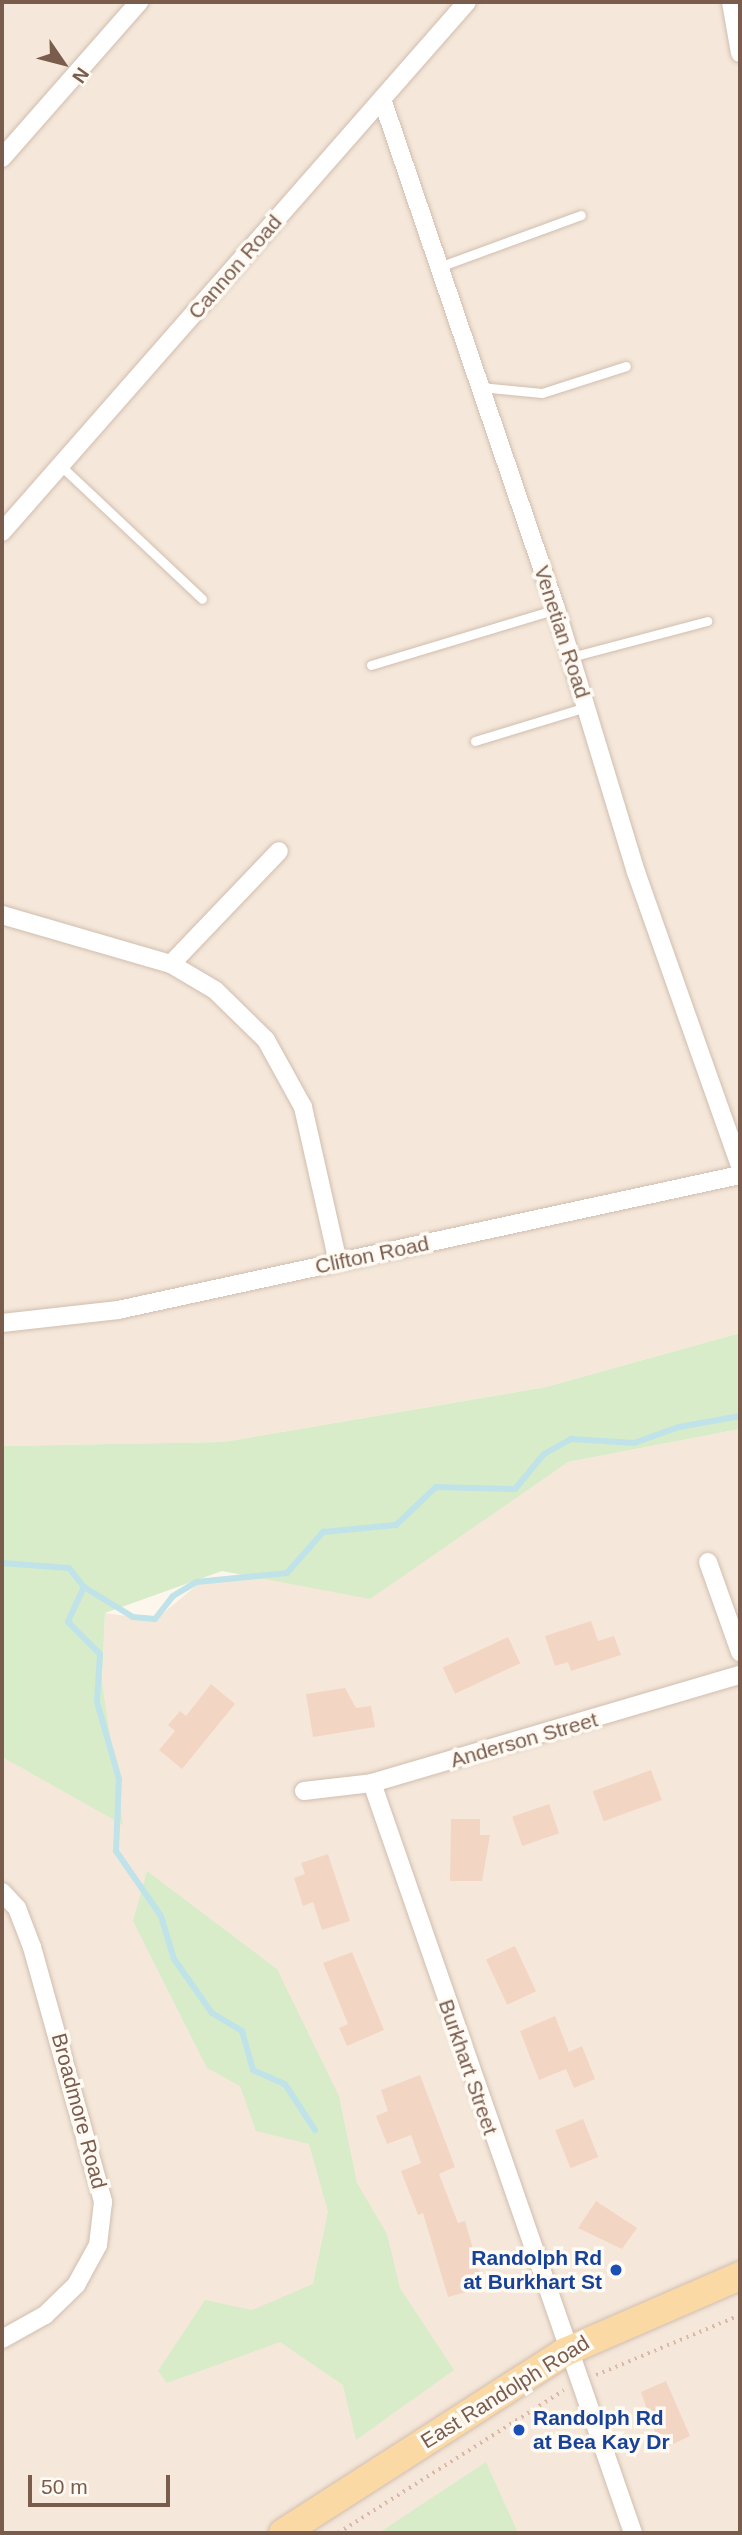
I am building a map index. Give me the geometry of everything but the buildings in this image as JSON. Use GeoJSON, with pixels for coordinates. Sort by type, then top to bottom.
{"type":"FeatureCollection","features":[{"type":"Feature","properties":{"kind":"main road","name":"East Randolph Road"},"geometry":{"type":"LineString","coordinates":[[282,2533],[565,2351],[740,2276]]}},
{"type":"Feature","properties":{"kind":"street"},"geometry":{"type":"LineString","coordinates":[[2,159],[139,2]]}},
{"type":"Feature","properties":{"kind":"street","name":"Cannon Road"},"geometry":{"type":"LineString","coordinates":[[2,532],[467,2]]}},
{"type":"Feature","properties":{"kind":"street"},"geometry":{"type":"LineString","coordinates":[[731,2],[740,53]]}},
{"type":"Feature","properties":{"kind":"street","name":"Venetian Road"},"geometry":{"type":"LineString","coordinates":[[382,99],[556,609],[636,872],[740,1166]]}},
{"type":"Feature","properties":{"kind":"street"},"geometry":{"type":"LineString","coordinates":[[171,964],[279,851]]}},
{"type":"Feature","properties":{"kind":"street"},"geometry":{"type":"LineString","coordinates":[[2,915],[171,964],[215,990],[266,1040],[286,1070],[303,1107],[338,1262]]}},
{"type":"Feature","properties":{"kind":"street","name":"Clifton Road"},"geometry":{"type":"LineString","coordinates":[[2,1323],[118,1310],[740,1175]]}},
{"type":"Feature","properties":{"kind":"street"},"geometry":{"type":"LineString","coordinates":[[708,1562],[740,1653]]}},
{"type":"Feature","properties":{"kind":"street","name":"Anderson Street"},"geometry":{"type":"LineString","coordinates":[[304,1791],[372,1783],[740,1675]]}},
{"type":"Feature","properties":{"kind":"street","name":"Burkhart Street"},"geometry":{"type":"LineString","coordinates":[[372,1783],[576,2384],[633,2533]]}},
{"type":"Feature","properties":{"kind":"street","name":"Broadmore Road"},"geometry":{"type":"LineString","coordinates":[[2,1892],[17,1908],[32,1947],[103,2202],[98,2245],[76,2285],[45,2315],[2,2339]]}},
{"type":"Feature","properties":{"kind":"lane"},"geometry":{"type":"LineString","coordinates":[[439,267],[581,215]]}},
{"type":"Feature","properties":{"kind":"lane"},"geometry":{"type":"LineString","coordinates":[[480,387],[542,393],[626,366]]}},
{"type":"Feature","properties":{"kind":"lane"},"geometry":{"type":"LineString","coordinates":[[60,465],[202,599]]}},
{"type":"Feature","properties":{"kind":"lane"},"geometry":{"type":"LineString","coordinates":[[371,665],[556,609]]}},
{"type":"Feature","properties":{"kind":"lane"},"geometry":{"type":"LineString","coordinates":[[571,657],[707,621]]}},
{"type":"Feature","properties":{"kind":"lane"},"geometry":{"type":"LineString","coordinates":[[475,741],[586,708]]}},
{"type":"Feature","properties":{"kind":"path"},"geometry":{"type":"LineString","coordinates":[[338,2533],[576,2384],[740,2315]]}},
{"type":"Feature","properties":{"kind":"shaded area"},"geometry":{"type":"Polygon","coordinates":[[[2,2],[740,2],[740,1333],[546,1387],[223,1442],[2,1446],[2,2]]]}},
{"type":"Feature","properties":{"kind":"shaded area"},"geometry":{"type":"Polygon","coordinates":[[[740,1429],[740,2533],[2,2533],[2,1757],[122,1824],[102,1681],[105,1613],[155,1620],[198,1584],[353,1567],[568,1462],[740,1429]]]}},
{"type":"Feature","properties":{"kind":"green space"},"geometry":{"type":"Polygon","coordinates":[[[740,1333],[740,1429],[568,1462],[370,1599],[222,1571],[105,1613],[102,1681],[123,1825],[2,1757],[2,1446],[223,1442],[546,1387],[740,1333]]]}},
{"type":"Feature","properties":{"kind":"green space"},"geometry":{"type":"Polygon","coordinates":[[[147,1871],[277,1969],[339,2096],[357,2183],[387,2234],[400,2288],[454,2370],[356,2440],[343,2385],[280,2342],[167,2383],[158,2371],[205,2300],[252,2310],[313,2284],[328,2212],[309,2144],[256,2131],[240,2086],[207,2068],[133,1921],[147,1871]]]}},
{"type":"Feature","properties":{"kind":"green space"},"geometry":{"type":"Polygon","coordinates":[[[486,2462],[518,2533],[380,2533],[380,2532],[486,2462]]]}},
{"type":"Feature","properties":{"kind":"waterway"},"geometry":{"type":"LineString","coordinates":[[2,1563],[69,1568],[84,1587],[133,1617],[155,1619],[173,1596],[196,1582],[287,1573],[323,1532],[396,1525],[436,1487],[515,1489],[544,1454],[571,1439],[634,1443],[679,1427],[740,1416]]}},
{"type":"Feature","properties":{"kind":"waterway"},"geometry":{"type":"LineString","coordinates":[[84,1587],[68,1622],[100,1654],[97,1702],[119,1779],[116,1851],[161,1916],[174,1959],[212,2013],[242,2031],[253,2070],[285,2084],[315,2130]]}},
{"type":"Feature","properties":{"kind":"place","name":"Randolph Rd at Burkhart St"},"geometry":{"type":"Point","coordinates":[616,2270]}},
{"type":"Feature","properties":{"kind":"place","name":"Randolph Rd at Bea Kay Dr"},"geometry":{"type":"Point","coordinates":[519,2430]}}]}
